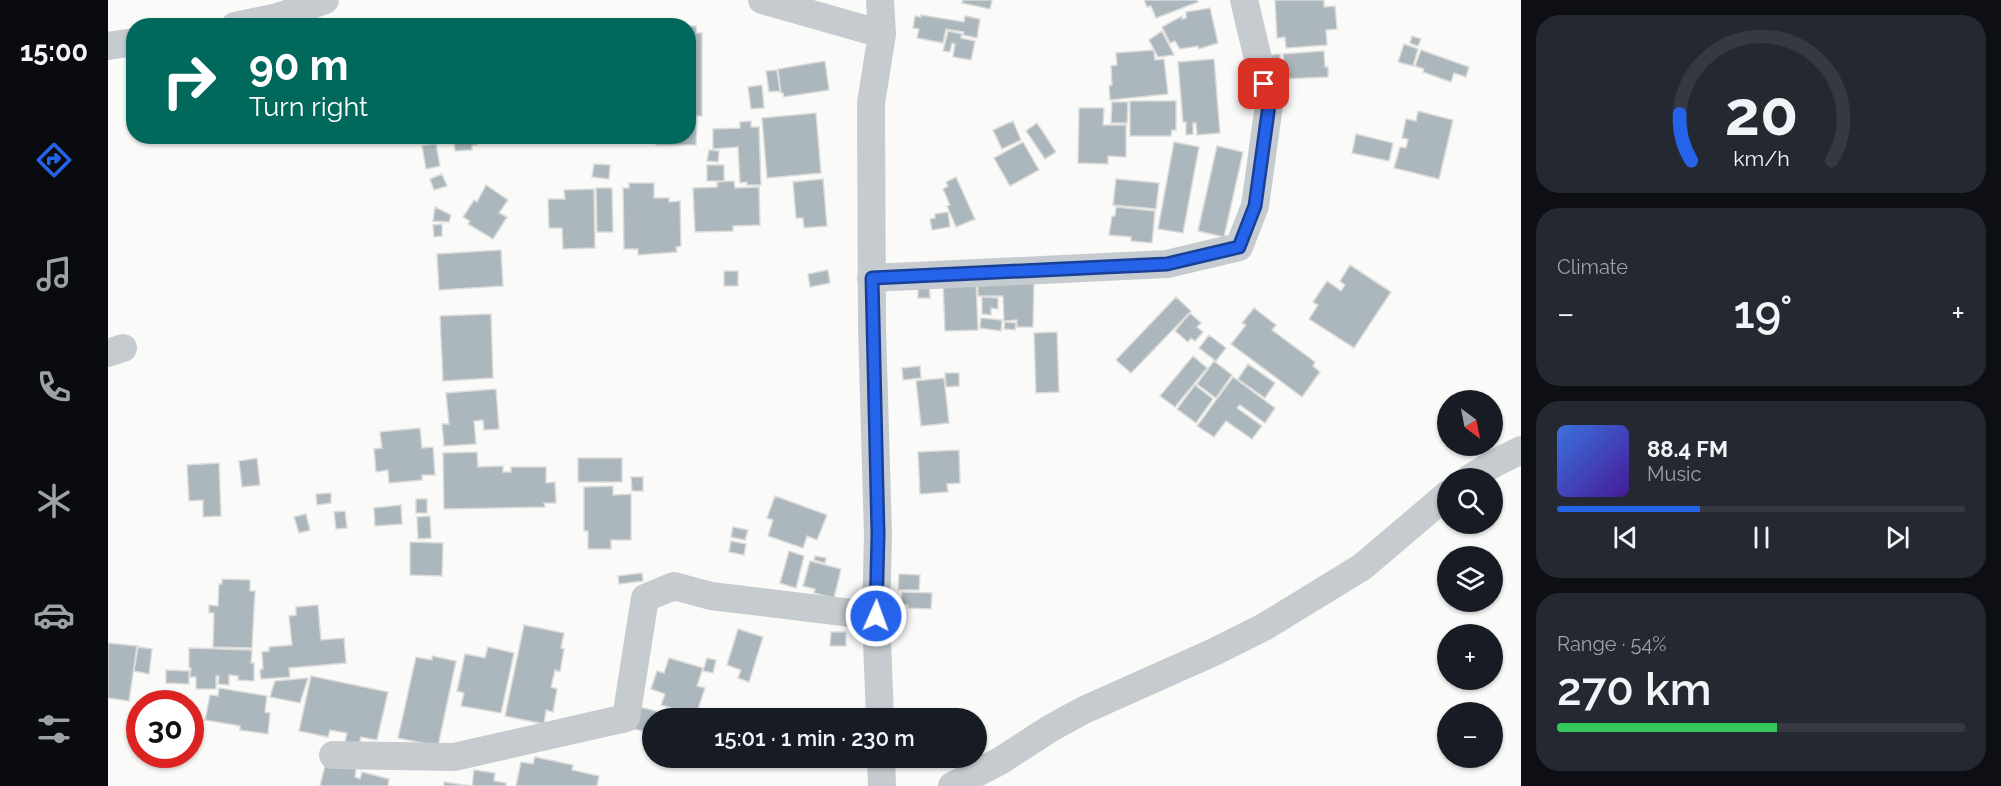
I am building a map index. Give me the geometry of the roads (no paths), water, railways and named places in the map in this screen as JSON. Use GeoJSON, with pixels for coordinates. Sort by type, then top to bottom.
{"type":"FeatureCollection","features":[{"type":"Feature","properties":{"kind":"street"},"geometry":{"type":"LineString","coordinates":[[273,18],[325,0]]}},
{"type":"Feature","properties":{"kind":"street"},"geometry":{"type":"LineString","coordinates":[[762,0],[882,34]]}},
{"type":"Feature","properties":{"kind":"street"},"geometry":{"type":"LineString","coordinates":[[880,0],[882,34],[871,103],[872,278],[878,534],[876,616],[880,708]]}},
{"type":"Feature","properties":{"kind":"street"},"geometry":{"type":"LineString","coordinates":[[872,278],[1167,264],[1239,247],[1255,206],[1269,105],[1244,0]]}},
{"type":"Feature","properties":{"kind":"street"},"geometry":{"type":"LineString","coordinates":[[108,46],[126,43]]}},
{"type":"Feature","properties":{"kind":"street"},"geometry":{"type":"LineString","coordinates":[[1486,468],[1521,450]]}},
{"type":"Feature","properties":{"kind":"street"},"geometry":{"type":"LineString","coordinates":[[952,786],[1000,761],[1084,710],[1264,627],[1362,567],[1437,503]]}},
{"type":"Feature","properties":{"kind":"street"},"geometry":{"type":"LineString","coordinates":[[333,755],[454,757],[626,718],[645,598],[674,586],[711,596],[876,616]]}},
{"type":"Feature","properties":{"kind":"street"},"geometry":{"type":"LineString","coordinates":[[881,768],[882,786]]}}]}
